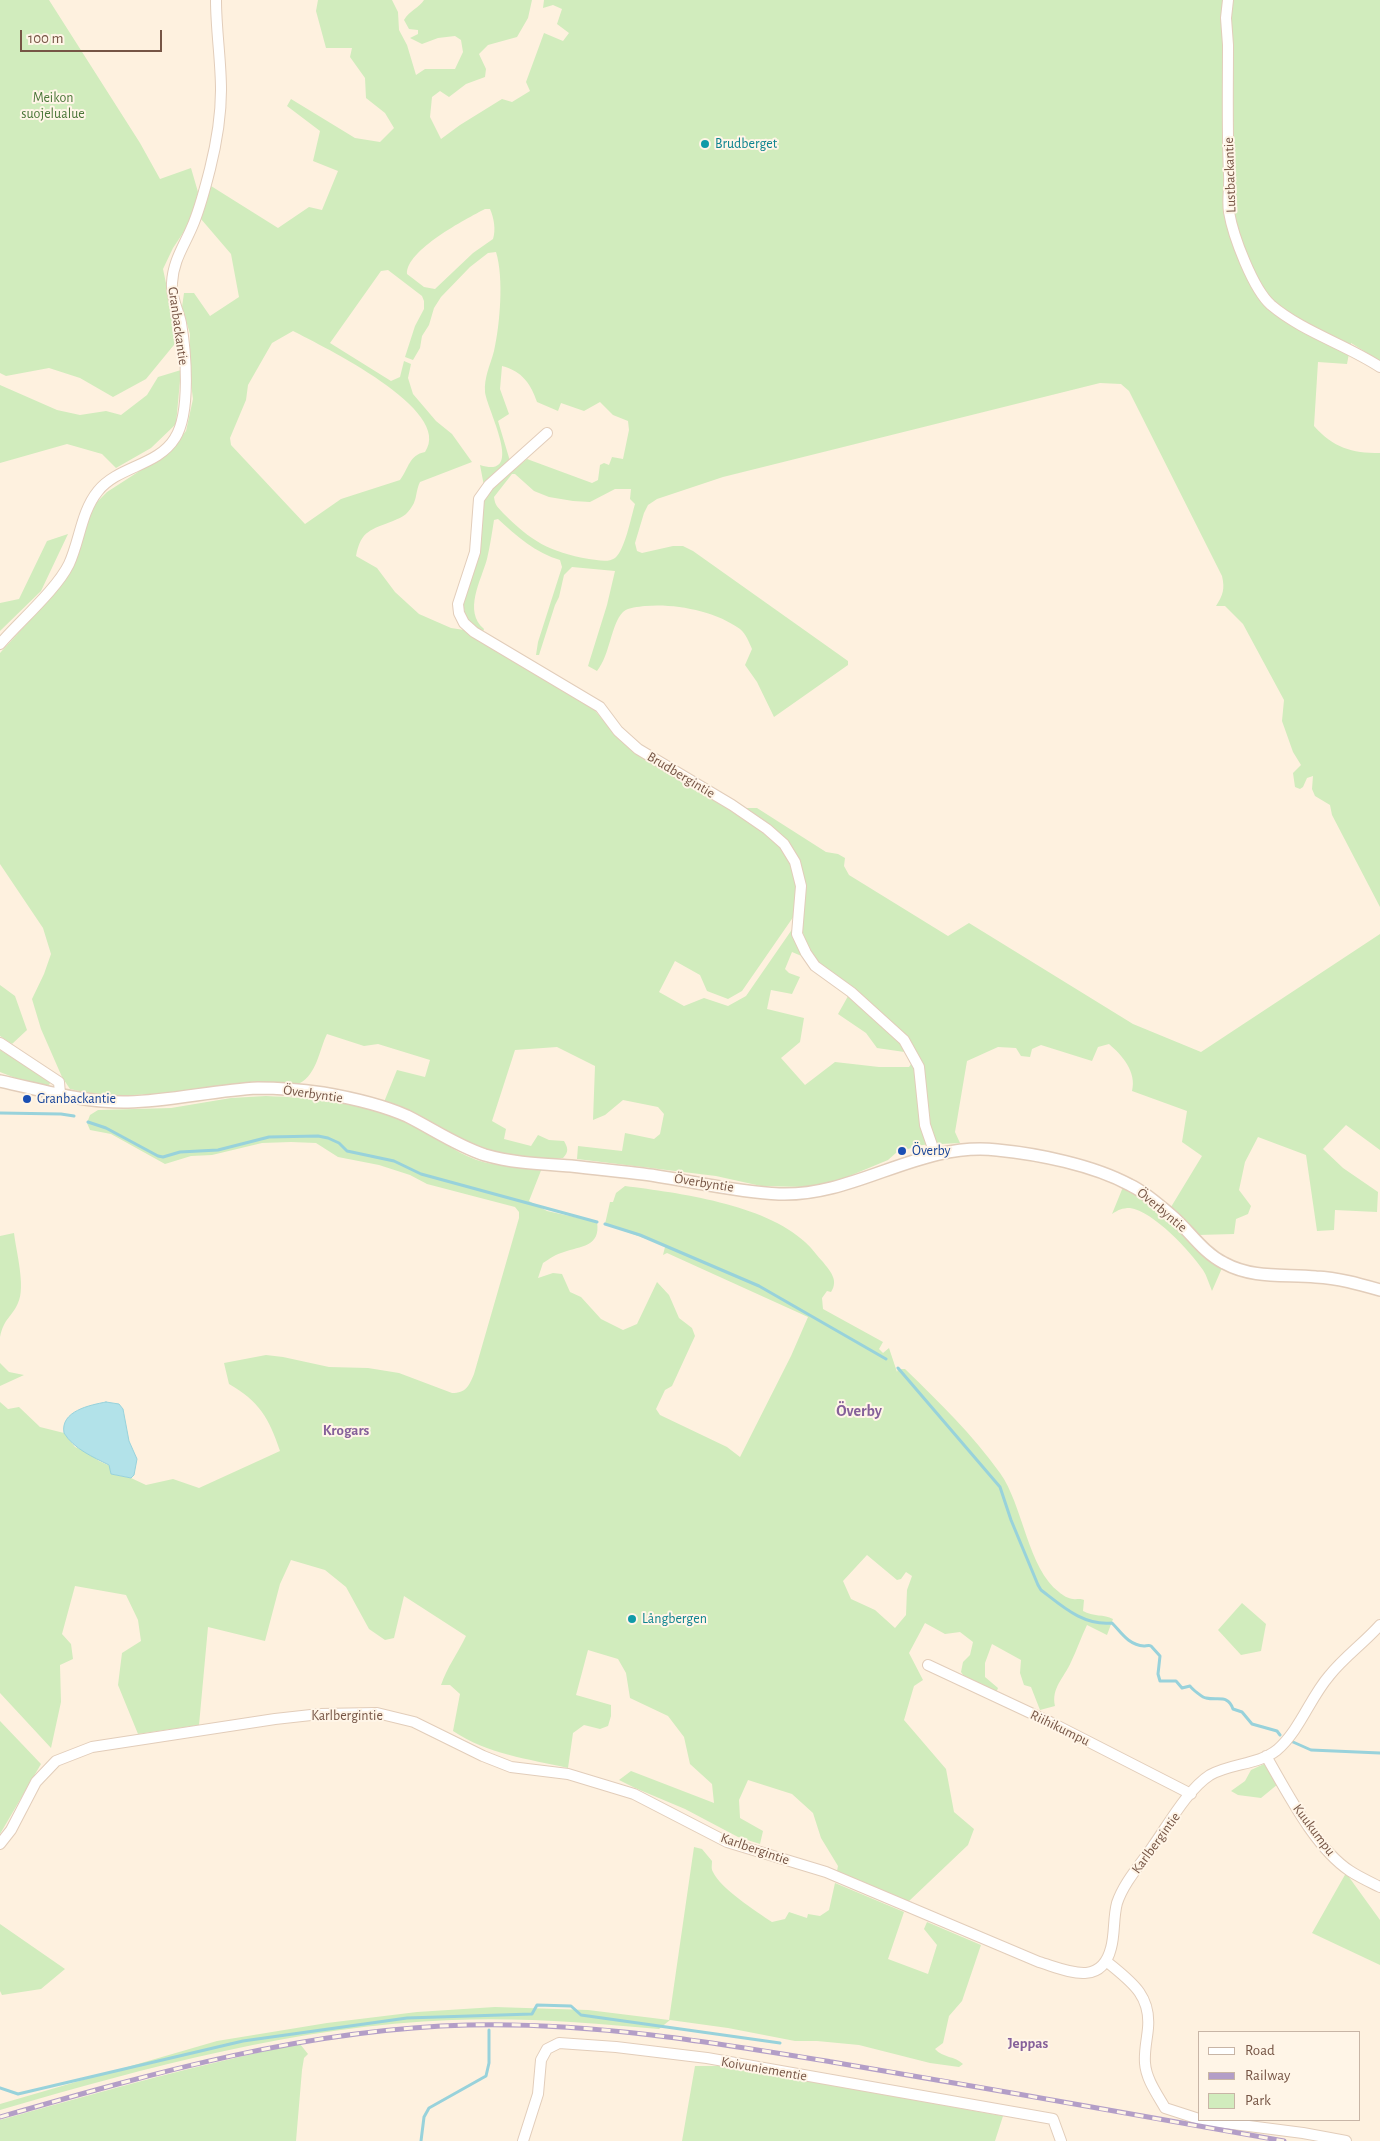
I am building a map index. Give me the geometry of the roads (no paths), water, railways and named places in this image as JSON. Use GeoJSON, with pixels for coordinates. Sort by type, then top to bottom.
{"type":"FeatureCollection","features":[{"type":"Feature","properties":{"kind":"street","name":"Granbackantie"},"geometry":{"type":"LineString","coordinates":[[0,644],[63,574],[71,557],[86,512],[99,489],[120,474],[165,450],[175,438],[180,426],[186,393],[185,373],[180,320],[172,294],[172,282],[177,257],[194,223],[211,167],[221,92],[216,0]]}},
{"type":"Feature","properties":{"kind":"street","name":"Lustbackantie"},"geometry":{"type":"LineString","coordinates":[[1228,0],[1226,18],[1228,45],[1228,212],[1245,263],[1254,283],[1269,303],[1287,317],[1308,330],[1357,352],[1380,367]]}},
{"type":"Feature","properties":{"kind":"street","name":"Brudbergintie"},"geometry":{"type":"LineString","coordinates":[[547,433],[489,486],[480,499],[477,507],[475,552],[458,604],[459,613],[464,623],[474,632],[600,707],[618,731],[638,749],[732,805],[767,829],[784,844],[795,862],[801,886],[797,934],[806,953],[815,966],[851,992],[904,1040],[919,1067],[925,1125],[935,1154]]}},
{"type":"Feature","properties":{"kind":"street"},"geometry":{"type":"LineString","coordinates":[[0,1043],[59,1082],[60,1094]]}},
{"type":"Feature","properties":{"kind":"street","name":"Överbyntie"},"geometry":{"type":"LineString","coordinates":[[0,1081],[92,1101],[122,1102],[172,1099],[257,1088],[319,1093],[361,1101],[389,1109],[406,1116],[465,1148],[493,1157],[522,1162],[688,1180],[766,1193],[799,1194],[826,1190],[935,1154],[963,1149],[997,1150],[1088,1169],[1112,1177],[1141,1191],[1177,1219],[1216,1258],[1235,1268],[1267,1275],[1319,1277],[1380,1290]]}},
{"type":"Feature","properties":{"kind":"street","name":"Karlbergintie"},"geometry":{"type":"LineString","coordinates":[[0,1844],[11,1830],[36,1782],[56,1761],[92,1747],[275,1719],[320,1714],[377,1713],[414,1722],[483,1756],[511,1766],[568,1774],[634,1794],[727,1842],[826,1872],[1039,1962],[1080,1974],[1099,1970],[1106,1961],[1111,1949],[1114,1921],[1121,1895],[1131,1877],[1191,1794],[1210,1776],[1266,1756],[1286,1740],[1329,1676],[1380,1625]]}},
{"type":"Feature","properties":{"kind":"street","name":"Riihikumpu"},"geometry":{"type":"LineString","coordinates":[[928,1665],[1052,1723],[1191,1794]]}},
{"type":"Feature","properties":{"kind":"street","name":"Kuukumpu"},"geometry":{"type":"LineString","coordinates":[[1266,1756],[1292,1801],[1332,1856],[1349,1871],[1380,1888]]}},
{"type":"Feature","properties":{"kind":"street"},"geometry":{"type":"LineString","coordinates":[[1106,1961],[1131,1981],[1144,2000],[1148,2010],[1145,2064],[1149,2079],[1165,2108],[1198,2119]]}},
{"type":"Feature","properties":{"kind":"street","name":"Koivuniementie"},"geometry":{"type":"LineString","coordinates":[[523,2141],[538,2094],[541,2060],[547,2049],[559,2043],[616,2047],[707,2058],[1053,2119],[1061,2141]]}},
{"type":"Feature","properties":{"kind":"street"},"geometry":{"type":"LineString","coordinates":[[1208,2121],[1303,2133],[1346,2141]]}},
{"type":"Feature","properties":{"kind":"water"},"geometry":{"type":"Polygon","coordinates":[[[106,1402],[119,1404],[123,1409],[129,1441],[137,1459],[134,1475],[131,1478],[111,1474],[109,1465],[78,1448],[64,1433],[64,1425],[71,1414],[85,1407],[106,1402]]]}},
{"type":"Feature","properties":{"kind":"waterway"},"geometry":{"type":"LineString","coordinates":[[0,1113],[74,1116]]}},
{"type":"Feature","properties":{"kind":"waterway"},"geometry":{"type":"LineString","coordinates":[[88,1122],[106,1128],[163,1157],[180,1152],[218,1150],[269,1137],[318,1136],[339,1143],[347,1151],[394,1161],[421,1174],[597,1222]]}},
{"type":"Feature","properties":{"kind":"waterway"},"geometry":{"type":"LineString","coordinates":[[605,1224],[640,1235],[759,1286],[886,1359]]}},
{"type":"Feature","properties":{"kind":"waterway"},"geometry":{"type":"LineString","coordinates":[[898,1368],[1000,1487],[1011,1520],[1041,1590],[1074,1614],[1092,1621],[1112,1623],[1125,1638],[1138,1645],[1151,1646],[1160,1656],[1158,1674],[1160,1681],[1176,1681],[1182,1688],[1190,1686],[1205,1698],[1228,1701],[1233,1709],[1242,1712],[1252,1724],[1277,1731],[1280,1735]]}},
{"type":"Feature","properties":{"kind":"waterway"},"geometry":{"type":"LineString","coordinates":[[1293,1742],[1311,1750],[1380,1753]]}},
{"type":"Feature","properties":{"kind":"waterway"},"geometry":{"type":"LineString","coordinates":[[0,2088],[18,2094],[243,2041],[407,2018],[532,2014],[537,2005],[571,2006],[581,2015],[780,2043]]}},
{"type":"Feature","properties":{"kind":"waterway"},"geometry":{"type":"LineString","coordinates":[[421,2141],[424,2117],[429,2108],[486,2076],[489,2063],[489,2030]]}},
{"type":"Feature","properties":{"kind":"railway"},"geometry":{"type":"LineString","coordinates":[[0,2117],[173,2070],[290,2044],[408,2028],[514,2025],[605,2030],[741,2047],[1284,2141]]}},
{"type":"Feature","properties":{"kind":"place","name":"Brudberget"},"geometry":{"type":"Point","coordinates":[705,144]}},
{"type":"Feature","properties":{"kind":"place","name":"Granbackantie"},"geometry":{"type":"Point","coordinates":[27,1099]}},
{"type":"Feature","properties":{"kind":"place","name":"Överby"},"geometry":{"type":"Point","coordinates":[902,1151]}},
{"type":"Feature","properties":{"kind":"place","name":"Långbergen"},"geometry":{"type":"Point","coordinates":[632,1619]}},
{"type":"Feature","properties":{"kind":"district","name":"Överby"},"geometry":{"type":"Point","coordinates":[859,1411]}},
{"type":"Feature","properties":{"kind":"district","name":"Krogars"},"geometry":{"type":"Point","coordinates":[346,1430]}},
{"type":"Feature","properties":{"kind":"district","name":"Jeppas"},"geometry":{"type":"Point","coordinates":[1028,2043]}},
{"type":"Feature","properties":{"kind":"park label","name":"Meikon suojelualue"},"geometry":{"type":"Point","coordinates":[53,106]}}]}
